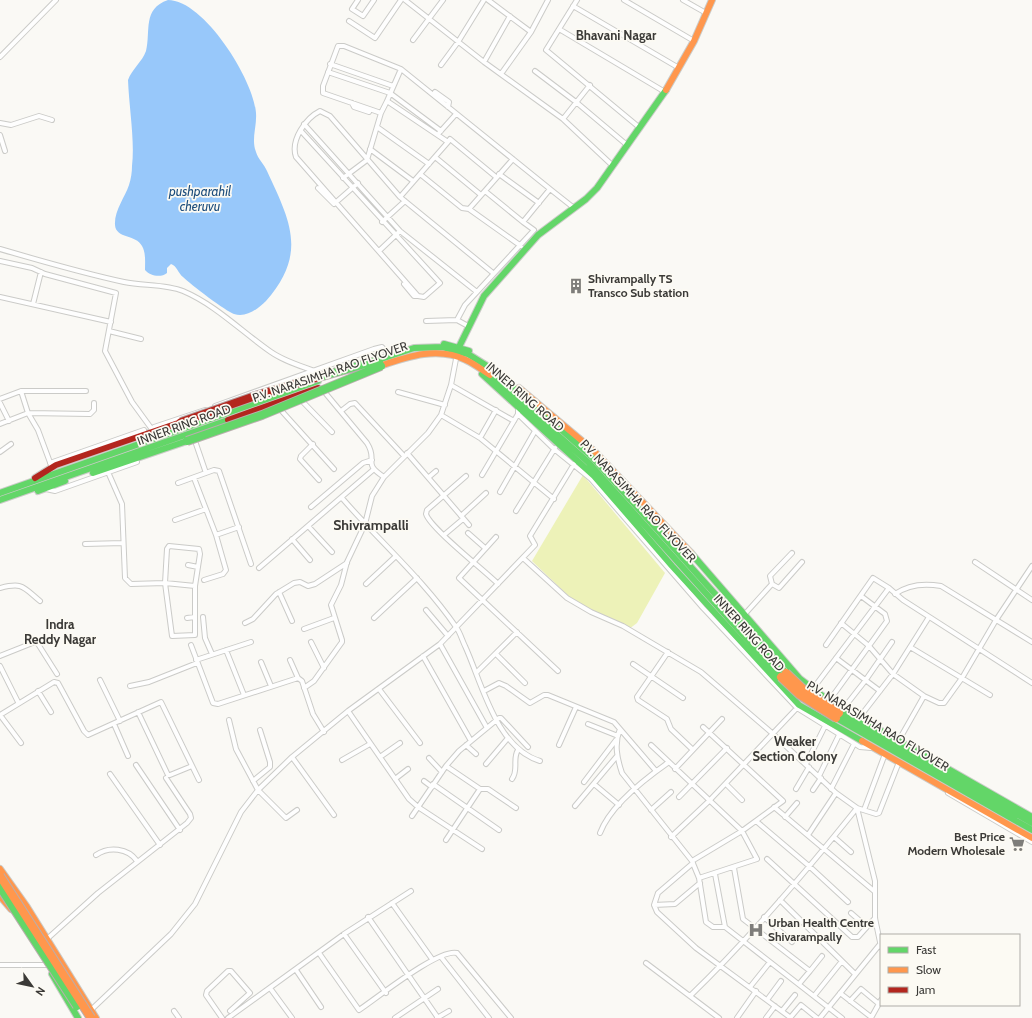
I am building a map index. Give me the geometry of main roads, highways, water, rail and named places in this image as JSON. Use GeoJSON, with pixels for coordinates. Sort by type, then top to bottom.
{"type":"FeatureCollection","features":[{"type":"Feature","properties":{"kind":"main road"},"geometry":{"type":"LineString","coordinates":[[461,348],[484,296],[508,263],[543,231],[574,208],[597,188],[613,166],[665,92],[694,41],[712,0]]}},
{"type":"Feature","properties":{"kind":"main road"},"geometry":{"type":"LineString","coordinates":[[461,348],[468,326],[475,315]]}},
{"type":"Feature","properties":{"kind":"main road","name":"INNER RING ROAD"},"geometry":{"type":"LineString","coordinates":[[0,492],[409,347],[425,344],[443,344],[461,348],[486,361],[548,410],[594,451],[686,548],[800,679],[813,690],[829,701],[1032,817]]}},
{"type":"Feature","properties":{"kind":"main road","name":"P.V. NARASIMHA RAO FLYOVER"},"geometry":{"type":"LineString","coordinates":[[0,500],[380,363],[414,348],[443,347],[468,354],[495,371],[592,457],[781,667],[804,690],[826,705],[1032,823]]}},
{"type":"Feature","properties":{"kind":"main road","name":"P.V. NARASIMHA RAO FLYOVER"},"geometry":{"type":"LineString","coordinates":[[0,492],[380,363],[415,354],[442,353],[466,360],[491,376],[569,445],[606,481],[781,677],[800,695],[829,714],[1032,830]]}},
{"type":"Feature","properties":{"kind":"main road","name":"INNER RING ROAD"},"geometry":{"type":"LineString","coordinates":[[0,505],[193,438],[276,404],[408,358],[434,355],[456,359],[478,371],[557,446],[594,476],[798,707],[885,754],[1032,838]]}},
{"type":"Feature","properties":{"kind":"main road"},"geometry":{"type":"LineString","coordinates":[[34,479],[50,465],[268,392],[380,363]]}},
{"type":"Feature","properties":{"kind":"main road"},"geometry":{"type":"LineString","coordinates":[[193,438],[268,413],[380,363]]}},
{"type":"Feature","properties":{"kind":"main road"},"geometry":{"type":"LineString","coordinates":[[0,869],[2,878],[91,1014],[96,1018]]}},
{"type":"Feature","properties":{"kind":"main road"},"geometry":{"type":"LineString","coordinates":[[2,878],[47,939],[91,1014]]}},
{"type":"Feature","properties":{"kind":"main road"},"geometry":{"type":"LineString","coordinates":[[0,887],[27,926],[85,1018]]}},
{"type":"Feature","properties":{"kind":"main road"},"geometry":{"type":"LineString","coordinates":[[0,896],[15,915],[48,966],[78,1018]]}},
{"type":"Feature","properties":{"kind":"water","name":"pushparahil cheruvu"},"geometry":{"type":"Polygon","coordinates":[[[168,0],[182,4],[197,13],[225,44],[237,63],[253,99],[256,113],[254,142],[256,152],[266,168],[288,221],[291,237],[291,252],[287,267],[279,284],[266,301],[256,310],[243,315],[234,314],[208,297],[187,281],[175,266],[171,264],[167,268],[167,273],[165,275],[156,276],[147,272],[145,270],[145,255],[142,246],[139,242],[122,235],[116,229],[115,225],[116,215],[129,185],[132,171],[133,146],[128,80],[146,51],[149,21],[154,9],[168,0]]]}},
{"type":"Feature","properties":{"kind":"place","name":"Shivrampally TS Transco Sub station"},"geometry":{"type":"Point","coordinates":[576,286]}},
{"type":"Feature","properties":{"kind":"place","name":"Best Price Modern Wholesale"},"geometry":{"type":"Point","coordinates":[1017,844]}},
{"type":"Feature","properties":{"kind":"place","name":"Urban Health Centre Shivarampally"},"geometry":{"type":"Point","coordinates":[756,930]}},
{"type":"Feature","properties":{"kind":"district","name":"Bhavani Nagar"},"geometry":{"type":"Point","coordinates":[616,35]}},
{"type":"Feature","properties":{"kind":"district","name":"Shivrampalli"},"geometry":{"type":"Point","coordinates":[371,525]}},
{"type":"Feature","properties":{"kind":"district","name":"Indra Reddy Nagar"},"geometry":{"type":"Point","coordinates":[60,632]}},
{"type":"Feature","properties":{"kind":"district","name":"Weaker Section Colony"},"geometry":{"type":"Point","coordinates":[795,748]}}]}
